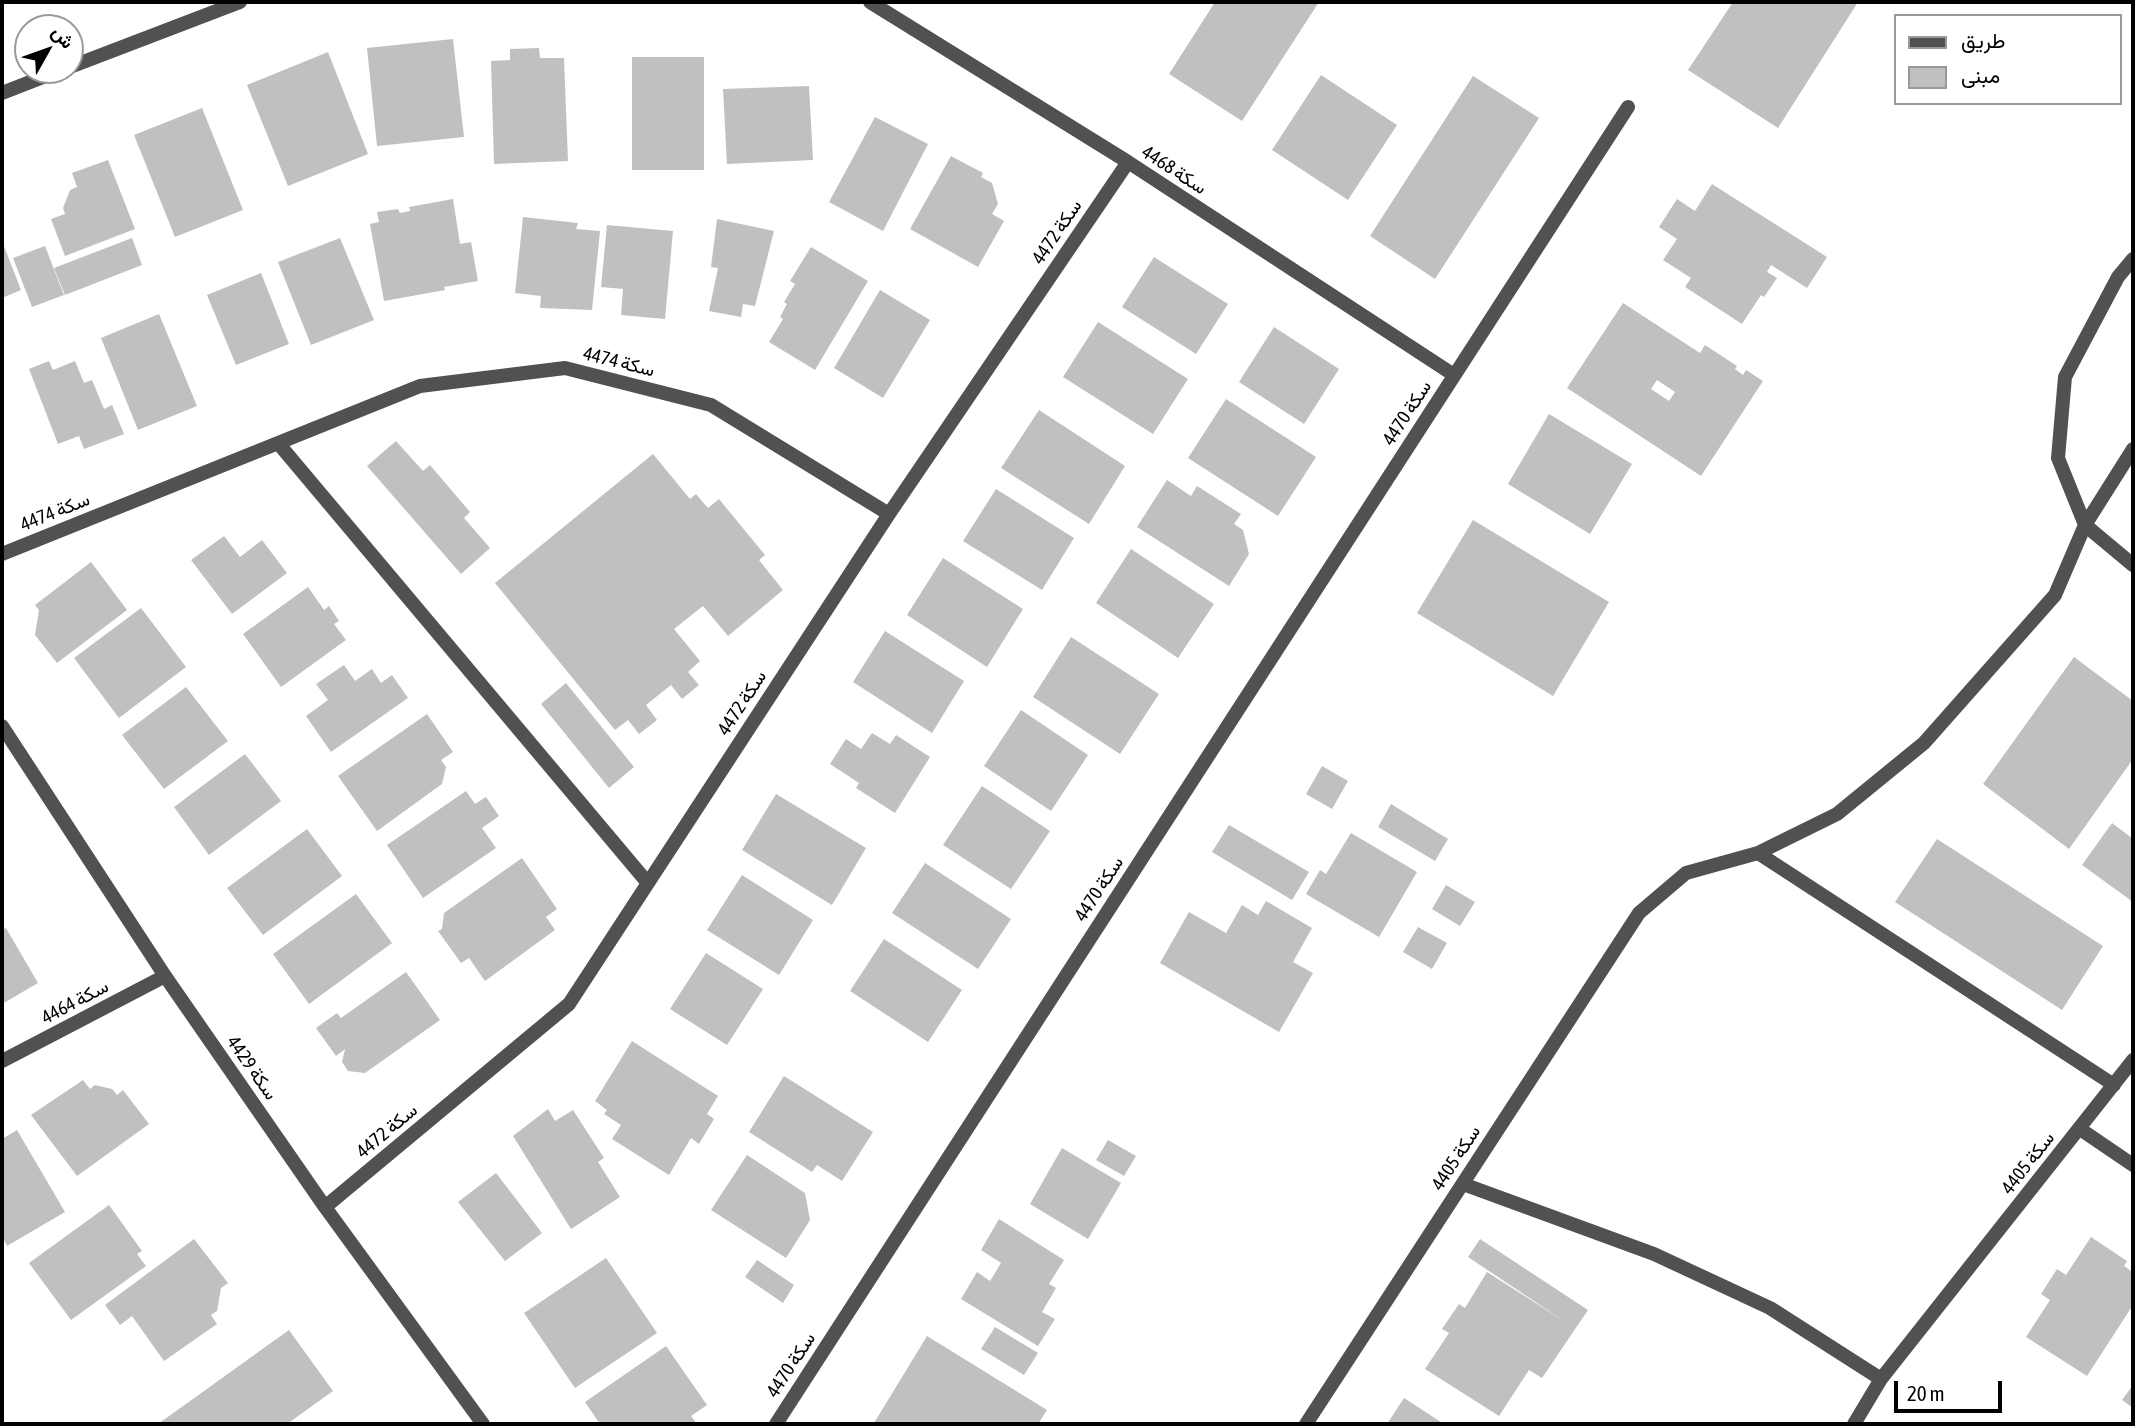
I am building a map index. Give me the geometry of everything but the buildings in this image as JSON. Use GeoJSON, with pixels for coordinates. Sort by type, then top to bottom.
{"type":"FeatureCollection","features":[{"type":"Feature","properties":{"kind":"street"},"geometry":{"type":"LineString","coordinates":[[84,62],[240,2]]}},
{"type":"Feature","properties":{"kind":"street","name":"سكة 4468"},"geometry":{"type":"LineString","coordinates":[[870,2],[1128,162],[1454,375]]}},
{"type":"Feature","properties":{"kind":"street"},"geometry":{"type":"LineString","coordinates":[[2,93],[25,84]]}},
{"type":"Feature","properties":{"kind":"street","name":"سكة 4470"},"geometry":{"type":"LineString","coordinates":[[776,1424],[1628,107]]}},
{"type":"Feature","properties":{"kind":"street","name":"سكة 4472"},"geometry":{"type":"LineString","coordinates":[[325,1207],[569,1004],[889,514],[1128,162]]}},
{"type":"Feature","properties":{"kind":"street"},"geometry":{"type":"LineString","coordinates":[[2133,259],[2118,277],[2065,377],[2058,458],[2085,525],[2133,565]]}},
{"type":"Feature","properties":{"kind":"street","name":"سكة 4474"},"geometry":{"type":"LineString","coordinates":[[2,554],[420,386],[565,368],[711,405],[889,514]]}},
{"type":"Feature","properties":{"kind":"street"},"geometry":{"type":"LineString","coordinates":[[278,443],[647,882]]}},
{"type":"Feature","properties":{"kind":"street","name":"سكة 4405"},"geometry":{"type":"LineString","coordinates":[[1306,1424],[1639,913],[1686,873],[1758,853],[1837,814],[1924,743],[2056,595],[2085,525],[2133,449]]}},
{"type":"Feature","properties":{"kind":"street","name":"سكة 4429"},"geometry":{"type":"LineString","coordinates":[[2,726],[165,976],[325,1207],[483,1424]]}},
{"type":"Feature","properties":{"kind":"street"},"geometry":{"type":"LineString","coordinates":[[1758,853],[2114,1085]]}},
{"type":"Feature","properties":{"kind":"street","name":"سكة 4464"},"geometry":{"type":"LineString","coordinates":[[2,1062],[165,976]]}},
{"type":"Feature","properties":{"kind":"street","name":"سكة 4405"},"geometry":{"type":"LineString","coordinates":[[1854,1424],[1881,1379],[2133,1060]]}},
{"type":"Feature","properties":{"kind":"street"},"geometry":{"type":"LineString","coordinates":[[2080,1129],[2133,1165]]}},
{"type":"Feature","properties":{"kind":"street"},"geometry":{"type":"LineString","coordinates":[[1463,1184],[1666,1259],[1770,1308],[1881,1379]]}}]}
